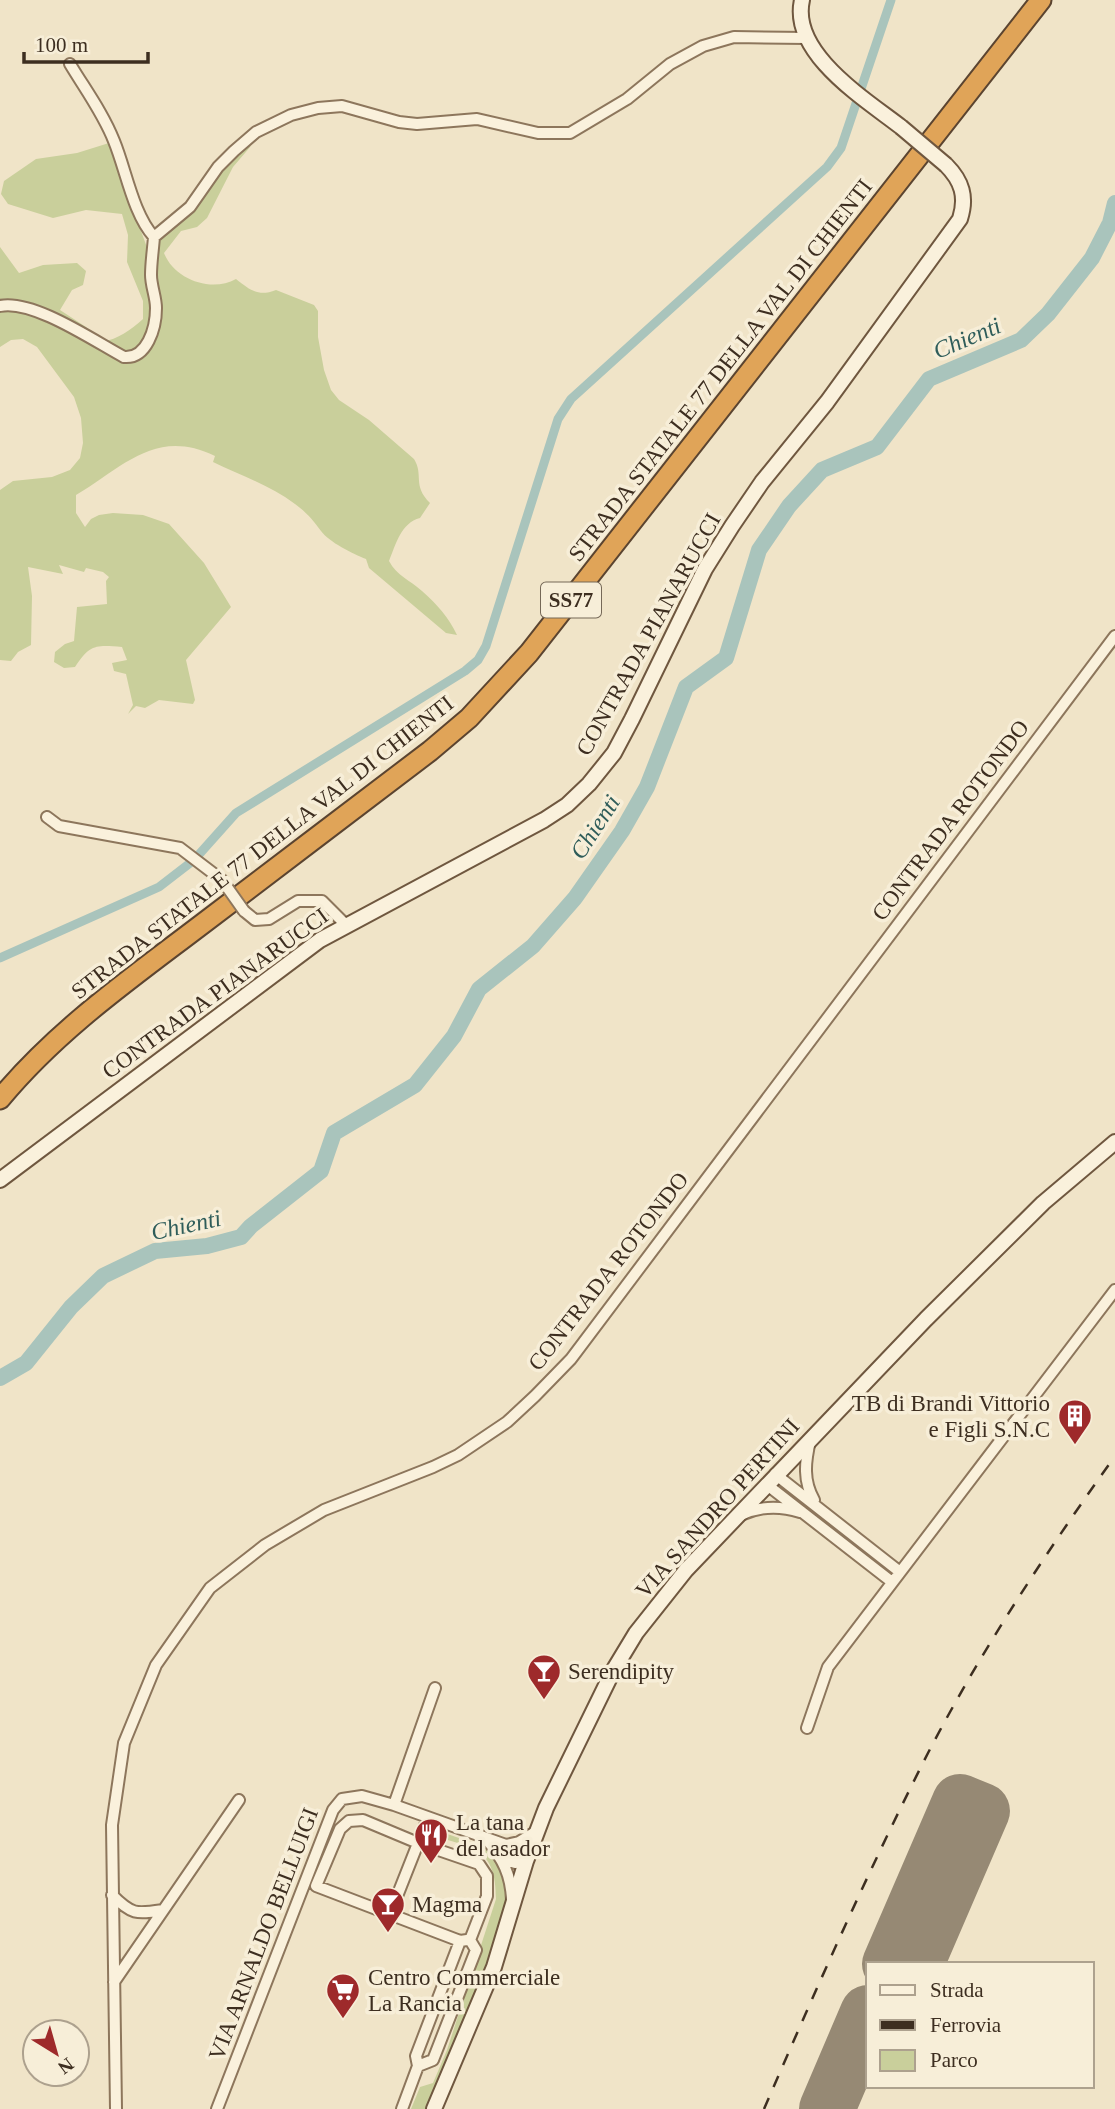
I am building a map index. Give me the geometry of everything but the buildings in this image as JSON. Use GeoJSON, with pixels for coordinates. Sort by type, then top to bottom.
{"type":"FeatureCollection","features":[{"type":"Feature","properties":{"kind":"highway","name":"STRADA STATALE 77 DELLA VAL DI CHIENTI"},"geometry":{"type":"LineString","coordinates":[[0,1084],[35,1046],[93,996],[424,743],[491,682],[550,612],[1028,0]]}},
{"type":"Feature","properties":{"kind":"highway","name":"STRADA STATALE 77 DELLA VAL DI CHIENTI"},"geometry":{"type":"LineString","coordinates":[[0,1099],[72,1025],[430,751],[469,718],[499,687],[624,534],[1041,0]]}},
{"type":"Feature","properties":{"kind":"street"},"geometry":{"type":"LineString","coordinates":[[154,237],[190,207],[218,167],[234,151],[256,132],[291,115],[318,108],[342,106],[399,122],[417,124],[477,119],[538,133],[570,133],[627,99],[670,64],[704,46],[734,37],[807,38],[799,12],[802,0]]}},
{"type":"Feature","properties":{"kind":"street","name":"CONTRADA PIANARUCCI"},"geometry":{"type":"LineString","coordinates":[[0,1180],[320,940],[544,820],[567,805],[589,784],[614,753],[705,569],[732,526],[762,482],[827,402],[960,219],[963,208],[961,182],[946,164],[821,61],[807,38]]}},
{"type":"Feature","properties":{"kind":"street"},"geometry":{"type":"LineString","coordinates":[[0,306],[8,304],[38,310],[124,357],[132,358],[146,348],[155,319],[156,306],[151,277],[154,237],[144,224],[102,115],[70,64]]}},
{"type":"Feature","properties":{"kind":"street","name":"CONTRADA ROTONDO"},"geometry":{"type":"LineString","coordinates":[[116,2109],[112,1825],[124,1743],[156,1665],[211,1588],[265,1545],[324,1510],[458,1455],[507,1422],[571,1359],[1115,636]]}},
{"type":"Feature","properties":{"kind":"street"},"geometry":{"type":"LineString","coordinates":[[47,817],[59,826],[180,848],[222,880],[244,911],[255,920],[270,919],[298,901],[322,901],[346,926]]}},
{"type":"Feature","properties":{"kind":"street","name":"VIA SANDRO PERTINI"},"geometry":{"type":"LineString","coordinates":[[434,2109],[494,1967],[537,1831],[570,1757],[630,1642],[662,1597],[771,1479],[995,1249],[1043,1203],[1115,1142]]}},
{"type":"Feature","properties":{"kind":"street"},"geometry":{"type":"LineString","coordinates":[[807,1728],[828,1667],[1115,1290]]}},
{"type":"Feature","properties":{"kind":"street"},"geometry":{"type":"LineString","coordinates":[[811,1438],[806,1459],[807,1482],[817,1505]]}},
{"type":"Feature","properties":{"kind":"street"},"geometry":{"type":"LineString","coordinates":[[771,1479],[817,1505],[900,1572]]}},
{"type":"Feature","properties":{"kind":"street"},"geometry":{"type":"LineString","coordinates":[[771,1479],[807,1514],[892,1583]]}},
{"type":"Feature","properties":{"kind":"street"},"geometry":{"type":"LineString","coordinates":[[730,1523],[744,1513],[767,1508],[788,1508],[807,1514]]}},
{"type":"Feature","properties":{"kind":"street"},"geometry":{"type":"LineString","coordinates":[[844,1544],[853,1534]]}},
{"type":"Feature","properties":{"kind":"street"},"geometry":{"type":"LineString","coordinates":[[394,1805],[436,1688]]}},
{"type":"Feature","properties":{"kind":"street","name":"VIA ARNALDO BELLUIGI"},"geometry":{"type":"LineString","coordinates":[[218,2109],[336,1804],[350,1796],[362,1796],[394,1805],[506,1845],[526,1861]]}},
{"type":"Feature","properties":{"kind":"street"},"geometry":{"type":"LineString","coordinates":[[113,1983],[239,1800]]}},
{"type":"Feature","properties":{"kind":"street"},"geometry":{"type":"LineString","coordinates":[[390,1914],[428,1818]]}},
{"type":"Feature","properties":{"kind":"street"},"geometry":{"type":"LineString","coordinates":[[402,2109],[418,2066],[416,2056],[465,1940],[487,1896],[487,1876],[479,1864],[363,1820],[349,1821],[340,1829],[316,1886],[465,1940],[476,1950],[433,2060],[418,2066]]}},
{"type":"Feature","properties":{"kind":"street"},"geometry":{"type":"LineString","coordinates":[[506,1845],[519,1842],[537,1831]]}},
{"type":"Feature","properties":{"kind":"street","name":"VIA ARNALDO BELLUIGI"},"geometry":{"type":"LineString","coordinates":[[485,1838],[502,1857],[511,1880],[512,1906]]}},
{"type":"Feature","properties":{"kind":"street"},"geometry":{"type":"LineString","coordinates":[[502,1857],[515,1863],[526,1861]]}},
{"type":"Feature","properties":{"kind":"street"},"geometry":{"type":"LineString","coordinates":[[112,1895],[126,1910],[142,1913],[163,1910]]}},
{"type":"Feature","properties":{"kind":"green space"},"geometry":{"type":"Polygon","coordinates":[[[109,143],[149,253],[170,229],[200,203],[233,154],[251,146],[233,167],[207,218],[197,227],[181,231],[164,253],[176,270],[194,281],[216,284],[236,279],[254,291],[264,293],[276,290],[314,305],[318,311],[318,337],[324,370],[331,390],[339,400],[369,420],[414,459],[421,491],[430,503],[420,518],[404,529],[389,561],[400,574],[438,606],[457,635],[446,633],[369,568],[366,559],[330,539],[306,513],[286,498],[213,462],[215,456],[194,448],[175,446],[157,448],[141,454],[76,495],[76,513],[85,527],[91,519],[99,515],[113,513],[143,515],[169,524],[204,563],[231,607],[186,660],[195,700],[193,704],[159,700],[145,708],[136,706],[128,714],[133,705],[126,674],[114,671],[112,663],[127,660],[122,647],[94,648],[85,654],[75,667],[64,668],[54,662],[55,652],[74,641],[77,607],[107,604],[106,581],[109,577],[103,572],[86,568],[84,572],[59,565],[63,574],[28,567],[32,596],[31,645],[18,652],[11,661],[0,660],[0,490],[13,481],[52,477],[70,470],[80,458],[83,443],[81,418],[74,397],[37,347],[23,339],[11,340],[0,347],[0,247],[19,273],[43,265],[77,263],[86,271],[83,285],[72,290],[60,310],[86,327],[102,342],[124,334],[143,319],[143,301],[127,262],[128,235],[122,214],[86,210],[53,218],[8,204],[1,194],[4,181],[36,159],[77,153],[109,143]]]}},
{"type":"Feature","properties":{"kind":"green space"},"geometry":{"type":"Polygon","coordinates":[[[433,1829],[482,1846],[493,1853],[504,1875],[506,1897],[489,1970],[429,2109],[411,2109],[420,2087],[433,2083],[447,2050],[496,1899],[492,1869],[486,1859],[470,1847],[430,1835],[433,1829]]]}},
{"type":"Feature","properties":{"kind":"waterway"},"geometry":{"type":"LineString","coordinates":[[0,958],[159,887],[194,860],[236,813],[465,671],[478,660],[486,646],[558,419],[571,399],[827,167],[841,148],[891,0]]}},
{"type":"Feature","properties":{"kind":"waterway","name":"Chienti"},"geometry":{"type":"LineString","coordinates":[[0,1378],[26,1363],[71,1307],[103,1276],[155,1251],[207,1246],[241,1237],[251,1226],[321,1171],[334,1133],[415,1085],[454,1036],[479,989],[533,946],[575,898],[622,831],[647,787],[686,687],[726,658],[759,550],[789,506],[822,470],[877,447],[929,379],[1021,340],[1048,314],[1092,258],[1110,223],[1115,203]]}},
{"type":"Feature","properties":{"kind":"runway"},"geometry":{"type":"LineString","coordinates":[[891,1962],[960,1802],[982,1811],[917,1962]]}},
{"type":"Feature","properties":{"kind":"runway"},"geometry":{"type":"LineString","coordinates":[[827,2109],[866,2018]]}},
{"type":"Feature","properties":{"kind":"railway"},"geometry":{"type":"LineString","coordinates":[[764,2109],[823,1974],[928,1753],[970,1676],[1016,1601],[1115,1456]]}},
{"type":"Feature","properties":{"kind":"place","name":"TB di Brandi Vittorio e Figli S.N.C"},"geometry":{"type":"Point","coordinates":[1075,1446]}},
{"type":"Feature","properties":{"kind":"place","name":"Serendipity"},"geometry":{"type":"Point","coordinates":[544,1701]}},
{"type":"Feature","properties":{"kind":"place","name":"La tana del asador"},"geometry":{"type":"Point","coordinates":[431,1865]}},
{"type":"Feature","properties":{"kind":"place","name":"Magma"},"geometry":{"type":"Point","coordinates":[388,1934]}},
{"type":"Feature","properties":{"kind":"place","name":"Centro Commerciale La Rancia"},"geometry":{"type":"Point","coordinates":[343,2020]}}]}
